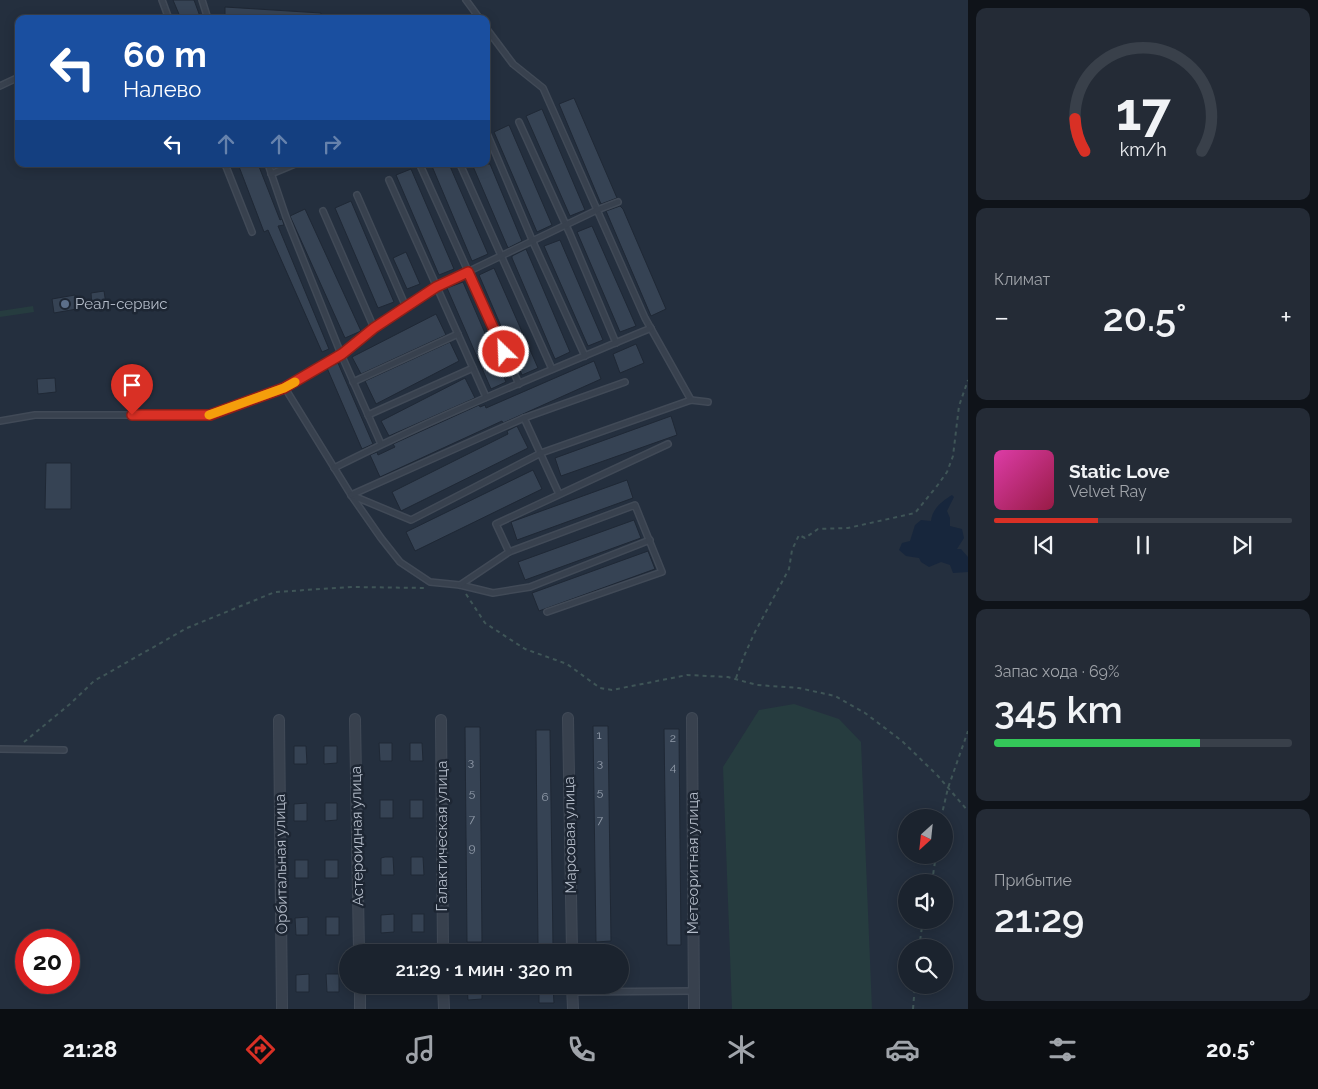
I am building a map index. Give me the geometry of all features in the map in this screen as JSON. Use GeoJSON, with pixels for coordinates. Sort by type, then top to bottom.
{"type":"FeatureCollection","features":[{"type":"Feature","properties":{"kind":"street","name":"Марсовая улица"},"geometry":{"type":"LineString","coordinates":[[568,718],[572,944]]}},
{"type":"Feature","properties":{"kind":"street","name":"Метеоритная улица"},"geometry":{"type":"LineString","coordinates":[[692,718],[694,1009]]}},
{"type":"Feature","properties":{"kind":"street","name":"Орбитальная улица"},"geometry":{"type":"LineString","coordinates":[[279,720],[282,1009]]}},
{"type":"Feature","properties":{"kind":"street","name":"Астероидная улица"},"geometry":{"type":"LineString","coordinates":[[355,720],[359,944]]}},
{"type":"Feature","properties":{"kind":"street","name":"Галактическая улица"},"geometry":{"type":"LineString","coordinates":[[441,720],[443,944]]}},
{"type":"Feature","properties":{"kind":"street"},"geometry":{"type":"LineString","coordinates":[[360,994],[360,1009]]}},
{"type":"Feature","properties":{"kind":"street"},"geometry":{"type":"LineString","coordinates":[[443,994],[444,1009]]}},
{"type":"Feature","properties":{"kind":"street"},"geometry":{"type":"LineString","coordinates":[[573,994],[573,1009]]}},
{"type":"Feature","properties":{"kind":"lane"},"geometry":{"type":"LineString","coordinates":[[162,0],[168,15]]}},
{"type":"Feature","properties":{"kind":"lane"},"geometry":{"type":"LineString","coordinates":[[202,0],[207,15]]}},
{"type":"Feature","properties":{"kind":"lane"},"geometry":{"type":"LineString","coordinates":[[466,0],[477,15]]}},
{"type":"Feature","properties":{"kind":"lane"},"geometry":{"type":"LineString","coordinates":[[490,33],[513,64],[543,88],[651,328],[691,400]]}},
{"type":"Feature","properties":{"kind":"lane"},"geometry":{"type":"LineString","coordinates":[[0,86],[15,79]]}},
{"type":"Feature","properties":{"kind":"lane"},"geometry":{"type":"LineString","coordinates":[[519,122],[567,226],[616,343]]}},
{"type":"Feature","properties":{"kind":"lane"},"geometry":{"type":"LineString","coordinates":[[490,140],[533,242],[585,356]]}},
{"type":"Feature","properties":{"kind":"lane"},"geometry":{"type":"LineString","coordinates":[[226,167],[252,232]]}},
{"type":"Feature","properties":{"kind":"lane"},"geometry":{"type":"LineString","coordinates":[[269,167],[286,217],[380,444]]}},
{"type":"Feature","properties":{"kind":"lane"},"geometry":{"type":"LineString","coordinates":[[271,174],[287,167]]}},
{"type":"Feature","properties":{"kind":"lane"},"geometry":{"type":"LineString","coordinates":[[421,167],[519,384]]}},
{"type":"Feature","properties":{"kind":"lane"},"geometry":{"type":"LineString","coordinates":[[461,167],[552,369]]}},
{"type":"Feature","properties":{"kind":"lane"},"geometry":{"type":"LineString","coordinates":[[389,180],[486,397]]}},
{"type":"Feature","properties":{"kind":"lane"},"geometry":{"type":"LineString","coordinates":[[357,195],[406,307]]}},
{"type":"Feature","properties":{"kind":"lane"},"geometry":{"type":"LineString","coordinates":[[0,422],[36,415],[210,415],[284,388],[342,354],[374,328],[436,287],[597,210],[618,202]]}},
{"type":"Feature","properties":{"kind":"lane"},"geometry":{"type":"LineString","coordinates":[[323,211],[374,328]]}},
{"type":"Feature","properties":{"kind":"lane"},"geometry":{"type":"LineString","coordinates":[[334,468],[380,444],[486,397],[651,328]]}},
{"type":"Feature","properties":{"kind":"lane"},"geometry":{"type":"LineString","coordinates":[[353,382],[458,334]]}},
{"type":"Feature","properties":{"kind":"lane"},"geometry":{"type":"LineString","coordinates":[[368,415],[473,368]]}},
{"type":"Feature","properties":{"kind":"lane"},"geometry":{"type":"LineString","coordinates":[[351,495],[524,418],[625,382]]}},
{"type":"Feature","properties":{"kind":"lane"},"geometry":{"type":"LineString","coordinates":[[284,388],[351,495],[381,538],[400,562],[430,582],[460,585],[493,593],[530,587],[650,540]]}},
{"type":"Feature","properties":{"kind":"lane"},"geometry":{"type":"LineString","coordinates":[[351,495],[411,520],[541,453],[691,400],[708,402]]}},
{"type":"Feature","properties":{"kind":"lane"},"geometry":{"type":"LineString","coordinates":[[524,418],[559,494]]}},
{"type":"Feature","properties":{"kind":"lane"},"geometry":{"type":"LineString","coordinates":[[510,552],[496,524],[668,444]]}},
{"type":"Feature","properties":{"kind":"lane"},"geometry":{"type":"LineString","coordinates":[[460,585],[510,552],[634,505],[662,572],[547,612]]}},
{"type":"Feature","properties":{"kind":"lane"},"geometry":{"type":"LineString","coordinates":[[0,749],[64,750]]}},
{"type":"Feature","properties":{"kind":"lane"},"geometry":{"type":"LineString","coordinates":[[629,989],[694,991]]}},
{"type":"Feature","properties":{"kind":"path"},"geometry":{"type":"LineString","coordinates":[[736,679],[755,632],[789,569],[792,550],[799,535],[805,538],[818,529],[848,528],[915,513],[938,486],[947,472],[953,456],[959,406],[968,380]]}},
{"type":"Feature","properties":{"kind":"path"},"geometry":{"type":"LineString","coordinates":[[460,585],[485,622],[525,649],[567,664],[600,688],[612,690],[687,675],[728,677],[757,685],[799,688],[835,696],[864,713],[902,741],[968,810]]}},
{"type":"Feature","properties":{"kind":"path"},"geometry":{"type":"LineString","coordinates":[[15,749],[70,704],[94,681],[187,628],[275,592],[352,587],[434,588]]}},
{"type":"Feature","properties":{"kind":"path"},"geometry":{"type":"LineString","coordinates":[[943,809],[948,788],[968,731]]}},
{"type":"Feature","properties":{"kind":"path"},"geometry":{"type":"LineString","coordinates":[[913,1009],[914,994]]}},
{"type":"Feature","properties":{"kind":"green space"},"geometry":{"type":"Polygon","coordinates":[[[33,306],[34,312],[0,317],[0,311],[33,306]]]}},
{"type":"Feature","properties":{"kind":"green space"},"geometry":{"type":"Polygon","coordinates":[[[794,704],[839,719],[861,742],[872,1009],[732,1009],[723,767],[759,710],[794,704]]]}},
{"type":"Feature","properties":{"kind":"water"},"geometry":{"type":"Polygon","coordinates":[[[952,495],[954,497],[947,511],[950,518],[950,526],[962,529],[964,538],[957,549],[961,549],[968,557],[968,572],[953,573],[950,565],[941,562],[929,567],[921,562],[919,558],[906,556],[899,550],[902,543],[910,541],[915,525],[921,520],[931,521],[933,513],[938,506],[952,495]]]}},
{"type":"Feature","properties":{"kind":"building"},"geometry":{"type":"Polygon","coordinates":[[[173,0],[194,0],[200,15],[179,15],[173,0]]]}},
{"type":"Feature","properties":{"kind":"building"},"geometry":{"type":"Polygon","coordinates":[[[225,7],[321,13],[321,15],[225,15],[225,7]]]}},
{"type":"Feature","properties":{"kind":"building"},"geometry":{"type":"Polygon","coordinates":[[[574,98],[617,198],[601,204],[559,104],[574,98]]]}},
{"type":"Feature","properties":{"kind":"building"},"geometry":{"type":"Polygon","coordinates":[[[542,109],[585,210],[570,216],[526,116],[542,109]]]}},
{"type":"Feature","properties":{"kind":"building"},"geometry":{"type":"Polygon","coordinates":[[[509,125],[552,225],[537,232],[494,132],[509,125]]]}},
{"type":"Feature","properties":{"kind":"building"},"geometry":{"type":"Polygon","coordinates":[[[490,164],[522,241],[508,248],[473,167],[490,167],[490,164]]]}},
{"type":"Feature","properties":{"kind":"building"},"geometry":{"type":"Polygon","coordinates":[[[239,167],[259,167],[280,220],[282,219],[284,225],[278,226],[329,349],[322,352],[268,230],[264,232],[239,167]]]}},
{"type":"Feature","properties":{"kind":"building"},"geometry":{"type":"Polygon","coordinates":[[[432,167],[450,167],[488,254],[472,261],[432,167]]]}},
{"type":"Feature","properties":{"kind":"building"},"geometry":{"type":"Polygon","coordinates":[[[411,169],[454,269],[439,275],[396,175],[411,169]]]}},
{"type":"Feature","properties":{"kind":"building"},"geometry":{"type":"Polygon","coordinates":[[[351,201],[394,302],[378,308],[335,208],[351,201]]]}},
{"type":"Feature","properties":{"kind":"building"},"geometry":{"type":"Polygon","coordinates":[[[620,206],[623,209],[666,309],[651,316],[606,211],[620,206]]]}},
{"type":"Feature","properties":{"kind":"building"},"geometry":{"type":"Polygon","coordinates":[[[305,209],[361,331],[345,338],[290,216],[305,209]]]}},
{"type":"Feature","properties":{"kind":"building"},"geometry":{"type":"Polygon","coordinates":[[[592,226],[636,326],[620,332],[577,232],[592,226]]]}},
{"type":"Feature","properties":{"kind":"building"},"geometry":{"type":"Polygon","coordinates":[[[560,240],[603,340],[588,346],[544,246],[560,240]]]}},
{"type":"Feature","properties":{"kind":"building"},"geometry":{"type":"Polygon","coordinates":[[[526,249],[570,352],[555,359],[512,258],[512,256],[526,249]]]}},
{"type":"Feature","properties":{"kind":"building"},"geometry":{"type":"Polygon","coordinates":[[[406,252],[420,284],[407,289],[393,258],[406,252]]]}},
{"type":"Feature","properties":{"kind":"building"},"geometry":{"type":"Polygon","coordinates":[[[494,268],[538,368],[522,375],[479,275],[494,268]]]}},
{"type":"Feature","properties":{"kind":"building"},"geometry":{"type":"Polygon","coordinates":[[[463,282],[506,382],[491,389],[447,288],[463,282]]]}},
{"type":"Feature","properties":{"kind":"building"},"geometry":{"type":"Polygon","coordinates":[[[104,291],[106,304],[92,306],[91,293],[104,291]]]}},
{"type":"Feature","properties":{"kind":"building","name":"Реал-сервис"},"geometry":{"type":"Polygon","coordinates":[[[75,295],[77,309],[54,313],[52,299],[75,295]]]}},
{"type":"Feature","properties":{"kind":"building"},"geometry":{"type":"Polygon","coordinates":[[[436,314],[446,335],[361,374],[352,357],[436,314]]]}},
{"type":"Feature","properties":{"kind":"building"},"geometry":{"type":"Polygon","coordinates":[[[450,342],[459,361],[376,404],[365,381],[450,342]]]}},
{"type":"Feature","properties":{"kind":"building"},"geometry":{"type":"Polygon","coordinates":[[[636,344],[644,363],[620,373],[613,354],[636,344]]]}},
{"type":"Feature","properties":{"kind":"building"},"geometry":{"type":"Polygon","coordinates":[[[594,361],[601,379],[503,423],[502,421],[380,477],[370,455],[377,452],[378,455],[395,447],[393,444],[479,405],[480,407],[485,405],[486,408],[594,361]]]}},
{"type":"Feature","properties":{"kind":"building"},"geometry":{"type":"Polygon","coordinates":[[[338,363],[373,444],[362,449],[327,368],[338,363]]]}},
{"type":"Feature","properties":{"kind":"building"},"geometry":{"type":"Polygon","coordinates":[[[55,378],[56,392],[38,394],[37,379],[55,378]]]}},
{"type":"Feature","properties":{"kind":"building"},"geometry":{"type":"Polygon","coordinates":[[[465,378],[475,398],[389,436],[381,421],[465,378]]]}},
{"type":"Feature","properties":{"kind":"building"},"geometry":{"type":"Polygon","coordinates":[[[671,416],[677,435],[561,476],[555,458],[671,416]]]}},
{"type":"Feature","properties":{"kind":"building"},"geometry":{"type":"Polygon","coordinates":[[[517,426],[528,448],[401,511],[392,492],[508,434],[507,431],[517,426]]]}},
{"type":"Feature","properties":{"kind":"building"},"geometry":{"type":"Polygon","coordinates":[[[46,463],[71,463],[71,509],[45,509],[46,463]]]}},
{"type":"Feature","properties":{"kind":"building"},"geometry":{"type":"Polygon","coordinates":[[[533,470],[542,489],[415,551],[406,532],[533,470]]]}},
{"type":"Feature","properties":{"kind":"building"},"geometry":{"type":"Polygon","coordinates":[[[627,480],[633,498],[517,540],[511,522],[627,480]]]}},
{"type":"Feature","properties":{"kind":"building"},"geometry":{"type":"Polygon","coordinates":[[[634,520],[641,538],[525,580],[518,562],[634,520]]]}},
{"type":"Feature","properties":{"kind":"building"},"geometry":{"type":"Polygon","coordinates":[[[648,551],[655,569],[539,611],[532,593],[648,551]]]}},
{"type":"Feature","properties":{"kind":"building"},"geometry":{"type":"Polygon","coordinates":[[[593,726],[608,726],[611,941],[596,942],[593,726]]]}},
{"type":"Feature","properties":{"kind":"building"},"geometry":{"type":"Polygon","coordinates":[[[465,727],[480,727],[482,942],[467,942],[465,727]]]}},
{"type":"Feature","properties":{"kind":"building"},"geometry":{"type":"Polygon","coordinates":[[[664,729],[679,729],[681,945],[667,945],[664,729]]]}},
{"type":"Feature","properties":{"kind":"building"},"geometry":{"type":"Polygon","coordinates":[[[536,730],[550,730],[553,944],[538,944],[536,730]]]}},
{"type":"Feature","properties":{"kind":"building"},"geometry":{"type":"Polygon","coordinates":[[[379,743],[392,743],[392,761],[380,761],[379,743]]]}},
{"type":"Feature","properties":{"kind":"building"},"geometry":{"type":"Polygon","coordinates":[[[410,743],[422,743],[423,761],[410,761],[410,743]]]}},
{"type":"Feature","properties":{"kind":"building"},"geometry":{"type":"Polygon","coordinates":[[[294,746],[306,746],[307,764],[294,764],[294,746]]]}},
{"type":"Feature","properties":{"kind":"building"},"geometry":{"type":"Polygon","coordinates":[[[324,746],[337,746],[337,763],[324,764],[324,746]]]}},
{"type":"Feature","properties":{"kind":"building"},"geometry":{"type":"Polygon","coordinates":[[[380,800],[393,800],[393,818],[380,818],[380,800]]]}},
{"type":"Feature","properties":{"kind":"building"},"geometry":{"type":"Polygon","coordinates":[[[410,800],[423,800],[423,818],[410,818],[410,800]]]}},
{"type":"Feature","properties":{"kind":"building"},"geometry":{"type":"Polygon","coordinates":[[[307,803],[307,821],[294,821],[294,804],[307,803]]]}},
{"type":"Feature","properties":{"kind":"building"},"geometry":{"type":"Polygon","coordinates":[[[325,803],[337,803],[337,820],[325,821],[325,803]]]}},
{"type":"Feature","properties":{"kind":"building"},"geometry":{"type":"Polygon","coordinates":[[[393,857],[394,875],[381,875],[381,858],[393,857]]]}},
{"type":"Feature","properties":{"kind":"building"},"geometry":{"type":"Polygon","coordinates":[[[411,857],[423,857],[424,875],[411,875],[411,857]]]}},
{"type":"Feature","properties":{"kind":"building"},"geometry":{"type":"Polygon","coordinates":[[[295,860],[308,860],[308,878],[295,878],[295,860]]]}},
{"type":"Feature","properties":{"kind":"building"},"geometry":{"type":"Polygon","coordinates":[[[325,860],[338,860],[338,878],[325,878],[325,860]]]}},
{"type":"Feature","properties":{"kind":"building"},"geometry":{"type":"Polygon","coordinates":[[[394,914],[394,932],[381,933],[381,915],[394,914]]]}},
{"type":"Feature","properties":{"kind":"building"},"geometry":{"type":"Polygon","coordinates":[[[412,914],[424,914],[424,932],[412,932],[412,914]]]}},
{"type":"Feature","properties":{"kind":"building"},"geometry":{"type":"Polygon","coordinates":[[[308,917],[308,935],[296,935],[295,918],[308,917]]]}},
{"type":"Feature","properties":{"kind":"building"},"geometry":{"type":"Polygon","coordinates":[[[326,917],[339,917],[339,935],[326,935],[326,917]]]}},
{"type":"Feature","properties":{"kind":"building"},"geometry":{"type":"Polygon","coordinates":[[[309,974],[309,992],[296,992],[296,975],[309,974]]]}},
{"type":"Feature","properties":{"kind":"building"},"geometry":{"type":"Polygon","coordinates":[[[326,974],[339,974],[339,992],[327,992],[326,974]]]}},
{"type":"Feature","properties":{"kind":"building"},"geometry":{"type":"Polygon","coordinates":[[[468,994],[482,994],[482,999],[468,1000],[468,994]]]}},
{"type":"Feature","properties":{"kind":"building"},"geometry":{"type":"Polygon","coordinates":[[[539,994],[553,994],[554,1003],[539,1003],[539,994]]]}},
{"type":"Feature","properties":{"kind":"slow traffic"},"geometry":{"type":"LineString","coordinates":[[209,415],[284,388],[295,382]]}},
{"type":"Feature","properties":{"kind":"place","name":"Реал-сервис"},"geometry":{"type":"Point","coordinates":[65,304]}},
{"type":"Feature","properties":{"kind":"route"},"geometry":{"type":"LineString","coordinates":[[132,415],[210,415],[284,388],[342,354],[374,328],[436,287],[468,272],[504,352]]}}]}
